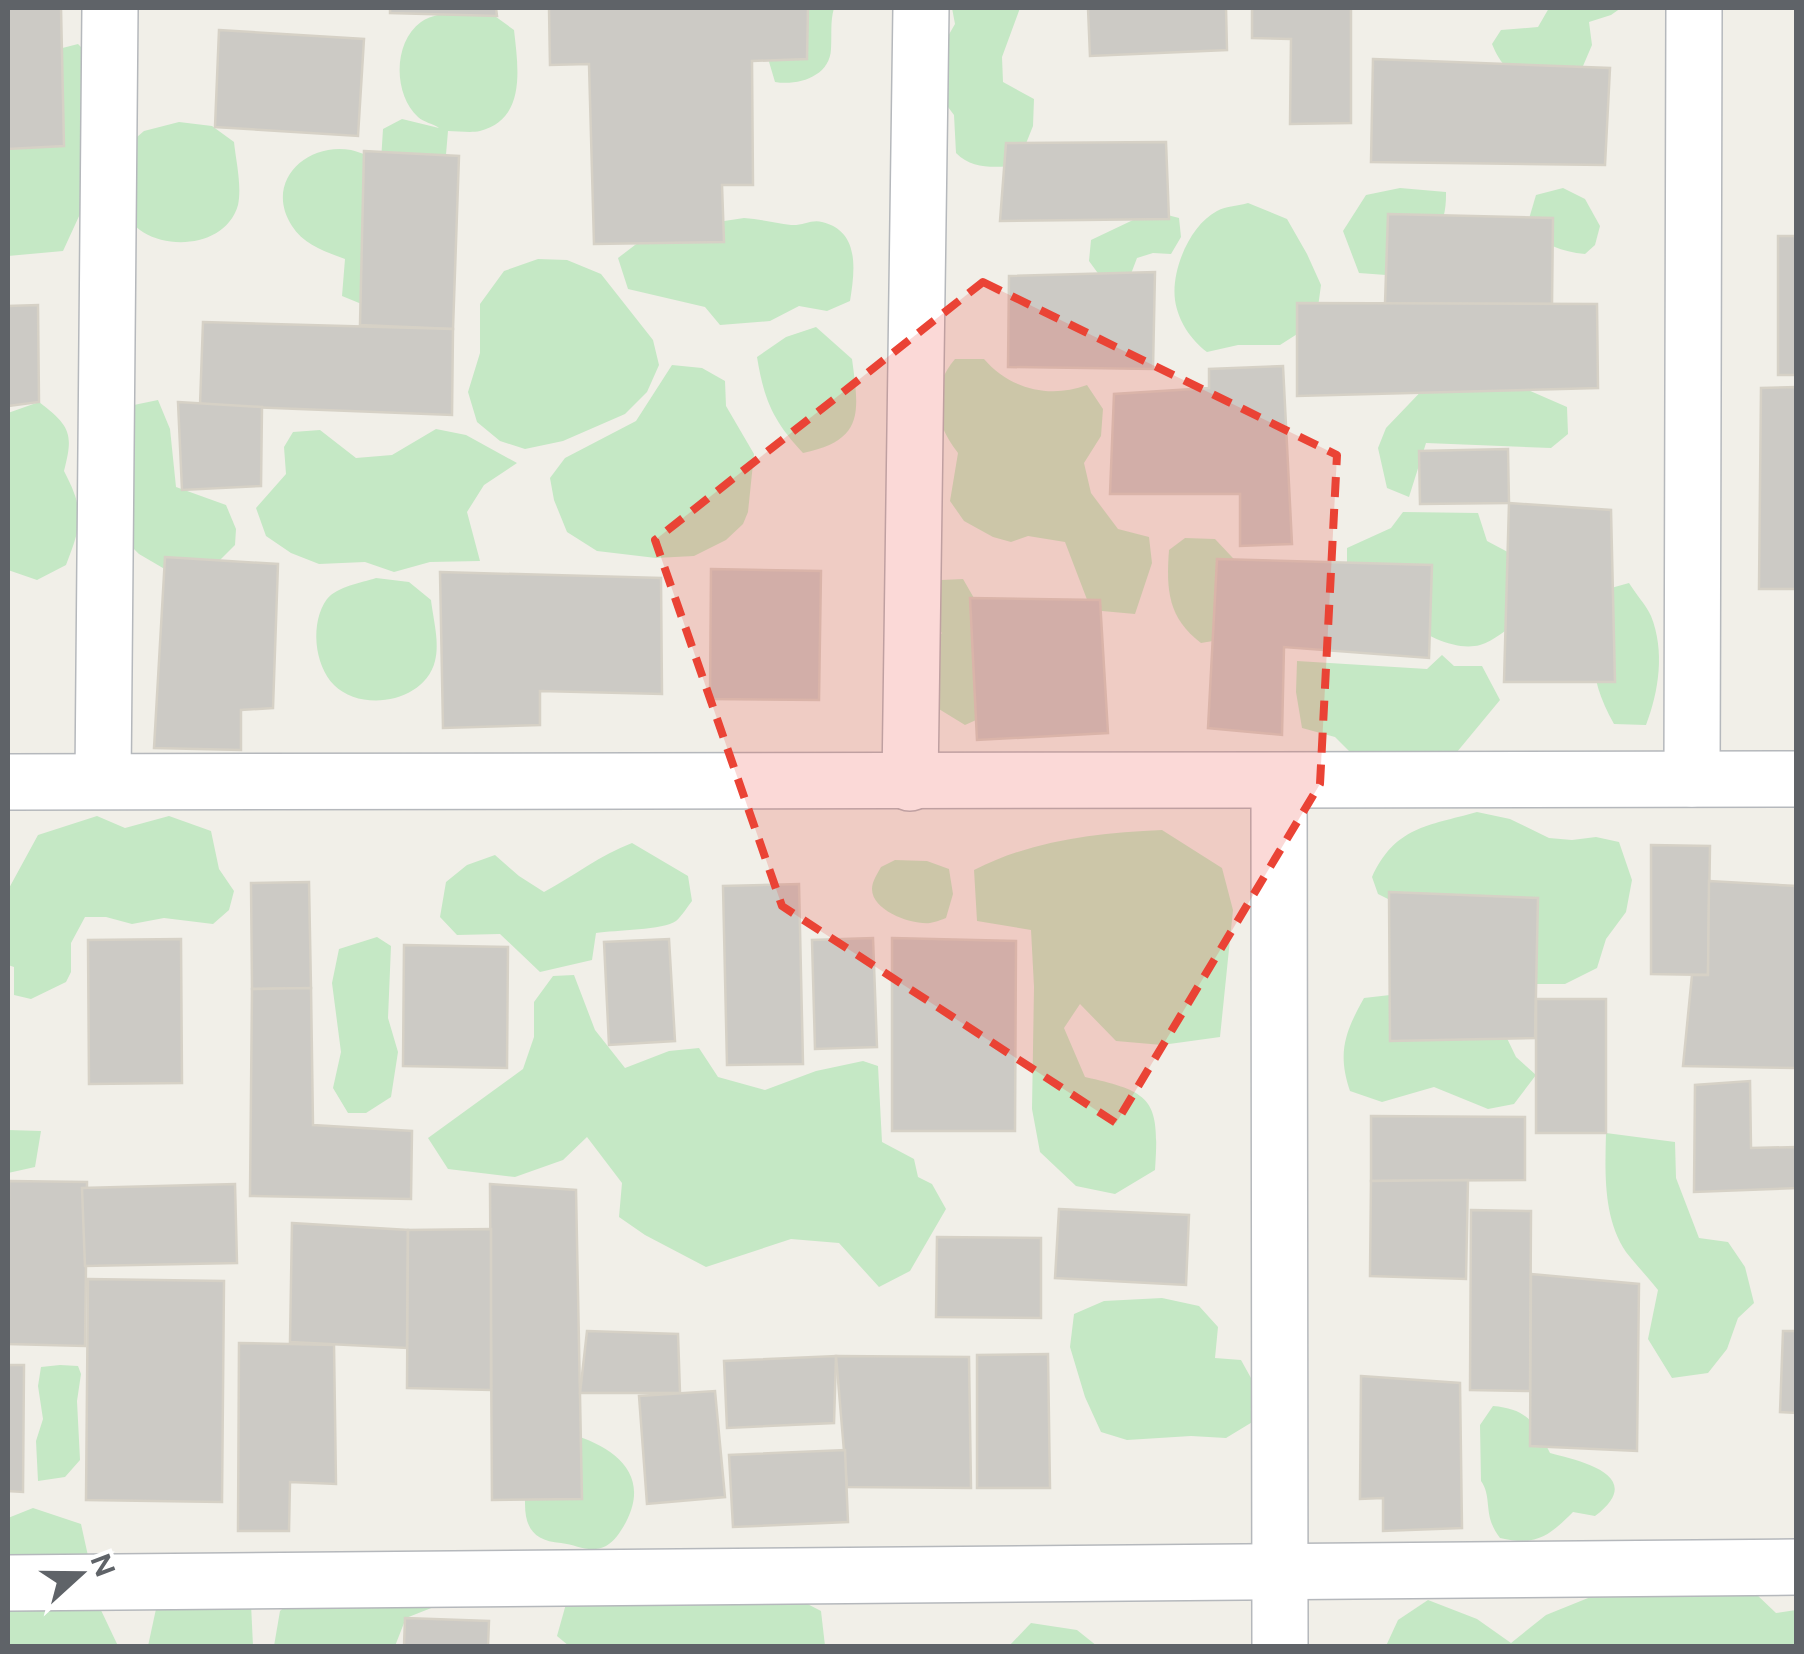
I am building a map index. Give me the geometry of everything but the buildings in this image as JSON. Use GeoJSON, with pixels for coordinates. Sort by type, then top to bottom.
{"type":"FeatureCollection","features":[{"type":"Feature","properties":{"kind":"street"},"geometry":{"type":"LineString","coordinates":[[103,781],[110,8]]}},
{"type":"Feature","properties":{"kind":"street"},"geometry":{"type":"LineString","coordinates":[[910,783],[921,8]]}},
{"type":"Feature","properties":{"kind":"street"},"geometry":{"type":"LineString","coordinates":[[1692,779],[1694,8]]}},
{"type":"Feature","properties":{"kind":"street"},"geometry":{"type":"LineString","coordinates":[[8,782],[1796,779]]}},
{"type":"Feature","properties":{"kind":"street"},"geometry":{"type":"LineString","coordinates":[[1278,782],[1280,1646]]}},
{"type":"Feature","properties":{"kind":"street"},"geometry":{"type":"LineString","coordinates":[[8,1583],[1796,1566]]}},
{"type":"Feature","properties":{"kind":"highlighted area"},"geometry":{"type":"Polygon","coordinates":[[[983,282],[1337,455],[1320,784],[1116,1123],[782,906],[655,540],[983,282]]]}},
{"type":"Feature","properties":{"kind":"green space"},"geometry":{"type":"Polygon","coordinates":[[[762,8],[834,8],[829,58],[819,72],[803,80],[775,82],[762,38],[775,10],[762,8]]]}},
{"type":"Feature","properties":{"kind":"green space"},"geometry":{"type":"Polygon","coordinates":[[[952,8],[1020,8],[1002,57],[1003,82],[1034,99],[1033,126],[1017,166],[977,165],[956,153],[954,115],[936,91],[936,57],[955,24],[952,8]]]}},
{"type":"Feature","properties":{"kind":"green space"},"geometry":{"type":"Polygon","coordinates":[[[1549,8],[1621,8],[1589,22],[1592,45],[1577,80],[1537,80],[1516,74],[1499,58],[1492,44],[1501,30],[1538,27],[1549,8]]]}},
{"type":"Feature","properties":{"kind":"green space"},"geometry":{"type":"Polygon","coordinates":[[[459,10],[492,14],[514,30],[516,90],[506,115],[495,125],[476,132],[448,131],[444,178],[386,314],[342,296],[345,259],[316,247],[297,233],[285,210],[286,181],[305,159],[318,152],[351,150],[381,161],[383,129],[402,119],[439,128],[420,119],[410,107],[401,82],[401,55],[405,42],[421,22],[459,10]]]}},
{"type":"Feature","properties":{"kind":"green space"},"geometry":{"type":"Polygon","coordinates":[[[78,44],[91,57],[86,201],[63,251],[8,256],[8,101],[43,53],[78,44]]]}},
{"type":"Feature","properties":{"kind":"green space"},"geometry":{"type":"Polygon","coordinates":[[[179,122],[212,126],[234,142],[239,190],[238,205],[229,222],[215,234],[178,242],[143,232],[130,220],[123,198],[130,143],[144,131],[179,122]]]}},
{"type":"Feature","properties":{"kind":"green space"},"geometry":{"type":"Polygon","coordinates":[[[1400,188],[1446,192],[1437,233],[1386,275],[1359,273],[1343,231],[1366,195],[1400,188]]]}},
{"type":"Feature","properties":{"kind":"green space"},"geometry":{"type":"Polygon","coordinates":[[[1563,188],[1585,199],[1600,226],[1595,245],[1585,254],[1554,246],[1526,229],[1536,195],[1563,188]]]}},
{"type":"Feature","properties":{"kind":"green space"},"geometry":{"type":"Polygon","coordinates":[[[1248,203],[1287,219],[1307,254],[1321,285],[1316,322],[1280,345],[1238,345],[1207,352],[1179,315],[1175,288],[1179,262],[1191,237],[1207,218],[1221,209],[1248,203]]]}},
{"type":"Feature","properties":{"kind":"green space"},"geometry":{"type":"Polygon","coordinates":[[[1152,211],[1179,218],[1181,237],[1171,254],[1153,253],[1137,258],[1129,279],[1108,287],[1089,261],[1091,240],[1152,211]]]}},
{"type":"Feature","properties":{"kind":"green space"},"geometry":{"type":"Polygon","coordinates":[[[744,218],[791,225],[818,221],[843,234],[852,253],[850,301],[827,311],[799,306],[770,321],[720,325],[705,307],[628,289],[618,258],[652,232],[744,218]]]}},
{"type":"Feature","properties":{"kind":"green space"},"geometry":{"type":"Polygon","coordinates":[[[538,259],[567,260],[601,274],[653,340],[659,365],[647,392],[625,414],[563,441],[525,449],[500,441],[477,422],[468,392],[480,353],[480,304],[504,271],[538,259]]]}},
{"type":"Feature","properties":{"kind":"green space"},"geometry":{"type":"Polygon","coordinates":[[[816,327],[852,359],[856,409],[848,432],[823,447],[803,453],[771,409],[757,357],[786,337],[816,327]]]}},
{"type":"Feature","properties":{"kind":"green space"},"geometry":{"type":"Polygon","coordinates":[[[955,359],[984,359],[1006,378],[1045,391],[1087,385],[1103,409],[1101,436],[1084,463],[1091,493],[1118,529],[1149,537],[1152,563],[1135,614],[1091,610],[1065,542],[1028,536],[1011,542],[964,521],[950,501],[958,453],[944,430],[938,406],[941,383],[955,359]]]}},
{"type":"Feature","properties":{"kind":"green space"},"geometry":{"type":"Polygon","coordinates":[[[672,365],[702,368],[725,381],[726,406],[754,454],[748,512],[743,524],[726,540],[694,556],[656,558],[597,551],[567,532],[550,478],[565,458],[636,421],[672,365]]]}},
{"type":"Feature","properties":{"kind":"green space"},"geometry":{"type":"Polygon","coordinates":[[[1462,373],[1528,390],[1567,407],[1568,434],[1551,448],[1426,443],[1409,497],[1387,488],[1378,448],[1386,428],[1431,381],[1462,373]]]}},
{"type":"Feature","properties":{"kind":"green space"},"geometry":{"type":"Polygon","coordinates":[[[158,400],[170,429],[176,487],[226,505],[236,529],[235,545],[215,565],[180,578],[139,554],[125,540],[129,406],[158,400]]]}},
{"type":"Feature","properties":{"kind":"green space"},"geometry":{"type":"Polygon","coordinates":[[[39,402],[67,431],[69,448],[64,471],[79,518],[66,565],[37,580],[8,570],[8,413],[39,402]]]}},
{"type":"Feature","properties":{"kind":"green space"},"geometry":{"type":"Polygon","coordinates":[[[436,429],[466,435],[517,463],[484,485],[467,512],[480,561],[430,562],[394,572],[365,562],[319,564],[291,553],[266,536],[256,508],[286,474],[284,447],[293,432],[320,430],[356,458],[392,455],[436,429]]]}},
{"type":"Feature","properties":{"kind":"green space"},"geometry":{"type":"Polygon","coordinates":[[[1403,512],[1478,513],[1487,541],[1519,558],[1521,620],[1480,645],[1446,642],[1409,624],[1347,578],[1347,548],[1391,528],[1403,512]]]}},
{"type":"Feature","properties":{"kind":"green space"},"geometry":{"type":"Polygon","coordinates":[[[1185,538],[1215,539],[1247,573],[1231,638],[1201,643],[1176,613],[1169,590],[1169,550],[1185,538]]]}},
{"type":"Feature","properties":{"kind":"green space"},"geometry":{"type":"Polygon","coordinates":[[[376,578],[409,582],[431,600],[437,646],[429,675],[419,686],[406,694],[376,701],[346,694],[327,677],[316,631],[327,599],[343,588],[376,578]]]}},
{"type":"Feature","properties":{"kind":"green space"},"geometry":{"type":"Polygon","coordinates":[[[963,579],[982,612],[985,716],[965,725],[934,706],[930,644],[942,633],[927,620],[929,597],[941,580],[963,579]]]}},
{"type":"Feature","properties":{"kind":"green space"},"geometry":{"type":"Polygon","coordinates":[[[1629,583],[1651,616],[1658,643],[1657,685],[1646,725],[1614,724],[1595,674],[1594,643],[1604,590],[1629,583]]]}},
{"type":"Feature","properties":{"kind":"green space"},"geometry":{"type":"Polygon","coordinates":[[[1442,655],[1454,666],[1482,666],[1500,700],[1447,764],[1360,762],[1335,737],[1302,728],[1296,692],[1297,661],[1427,669],[1442,655]]]}},
{"type":"Feature","properties":{"kind":"green space"},"geometry":{"type":"Polygon","coordinates":[[[1477,812],[1510,819],[1549,838],[1596,837],[1619,842],[1632,880],[1626,912],[1606,939],[1597,968],[1565,984],[1525,984],[1410,910],[1378,894],[1372,877],[1381,860],[1402,838],[1477,812]]]}},
{"type":"Feature","properties":{"kind":"green space"},"geometry":{"type":"Polygon","coordinates":[[[97,816],[125,828],[169,816],[211,831],[219,869],[234,891],[229,910],[213,924],[164,918],[132,924],[106,917],[85,917],[71,943],[71,972],[66,982],[31,999],[14,995],[14,967],[8,965],[8,890],[38,835],[97,816]]]}},
{"type":"Feature","properties":{"kind":"green space"},"geometry":{"type":"Polygon","coordinates":[[[1162,830],[1222,868],[1233,910],[1220,1037],[1162,1045],[1116,1041],[1080,1004],[1064,1028],[1085,1077],[1138,1094],[1153,1113],[1156,1128],[1155,1170],[1115,1194],[1076,1186],[1040,1152],[1032,1109],[1031,930],[977,921],[974,870],[1019,852],[1065,840],[1162,830]]]}},
{"type":"Feature","properties":{"kind":"green space"},"geometry":{"type":"Polygon","coordinates":[[[632,843],[688,876],[692,901],[670,924],[596,933],[592,960],[540,972],[500,934],[457,935],[440,917],[446,882],[467,865],[495,855],[544,892],[632,843]]]}},
{"type":"Feature","properties":{"kind":"green space"},"geometry":{"type":"Polygon","coordinates":[[[895,860],[927,861],[949,869],[953,894],[946,918],[930,923],[913,922],[879,904],[872,889],[874,881],[881,867],[895,860]]]}},
{"type":"Feature","properties":{"kind":"green space"},"geometry":{"type":"Polygon","coordinates":[[[377,937],[391,946],[388,1018],[398,1052],[391,1097],[366,1113],[348,1113],[333,1088],[341,1052],[332,983],[339,949],[377,937]]]}},
{"type":"Feature","properties":{"kind":"green space"},"geometry":{"type":"Polygon","coordinates":[[[574,975],[595,1030],[625,1068],[669,1051],[699,1048],[718,1077],[765,1090],[816,1071],[863,1061],[878,1066],[882,1142],[914,1159],[918,1177],[932,1184],[946,1209],[910,1271],[879,1287],[839,1243],[791,1239],[706,1267],[619,1217],[622,1183],[587,1137],[563,1160],[515,1177],[448,1169],[428,1138],[523,1069],[534,1037],[534,1002],[553,976],[574,975]]]}},
{"type":"Feature","properties":{"kind":"green space"},"geometry":{"type":"Polygon","coordinates":[[[1390,995],[1503,1030],[1516,1057],[1536,1075],[1514,1104],[1488,1109],[1434,1087],[1382,1102],[1350,1091],[1344,1054],[1352,1022],[1364,998],[1390,995]]]}},
{"type":"Feature","properties":{"kind":"green space"},"geometry":{"type":"Polygon","coordinates":[[[8,1130],[41,1131],[35,1167],[8,1173],[8,1130]]]}},
{"type":"Feature","properties":{"kind":"green space"},"geometry":{"type":"Polygon","coordinates":[[[1606,1133],[1675,1142],[1676,1178],[1699,1238],[1728,1242],[1745,1267],[1754,1303],[1738,1318],[1727,1349],[1708,1373],[1672,1378],[1648,1339],[1658,1290],[1626,1252],[1613,1225],[1607,1195],[1606,1133]]]}},
{"type":"Feature","properties":{"kind":"green space"},"geometry":{"type":"Polygon","coordinates":[[[1162,1298],[1199,1306],[1218,1327],[1215,1358],[1241,1360],[1256,1387],[1254,1421],[1226,1438],[1127,1440],[1101,1432],[1085,1397],[1070,1347],[1074,1314],[1104,1301],[1162,1298]]]}},
{"type":"Feature","properties":{"kind":"green space"},"geometry":{"type":"Polygon","coordinates":[[[78,1366],[81,1374],[77,1401],[80,1460],[65,1477],[38,1481],[36,1441],[43,1419],[38,1386],[41,1367],[78,1366]]]}},
{"type":"Feature","properties":{"kind":"green space"},"geometry":{"type":"Polygon","coordinates":[[[1493,1406],[1515,1410],[1529,1419],[1550,1453],[1604,1472],[1615,1490],[1610,1502],[1595,1516],[1573,1512],[1556,1528],[1532,1540],[1500,1538],[1491,1522],[1481,1481],[1480,1425],[1493,1406]]]}},
{"type":"Feature","properties":{"kind":"green space"},"geometry":{"type":"Polygon","coordinates":[[[571,1434],[614,1455],[631,1476],[633,1505],[626,1522],[612,1541],[600,1548],[545,1540],[527,1521],[527,1489],[571,1434]]]}},
{"type":"Feature","properties":{"kind":"green space"},"geometry":{"type":"Polygon","coordinates":[[[33,1508],[81,1524],[99,1606],[118,1646],[8,1646],[8,1518],[33,1508]]]}},
{"type":"Feature","properties":{"kind":"green space"},"geometry":{"type":"Polygon","coordinates":[[[333,1564],[444,1603],[406,1618],[395,1646],[274,1646],[280,1611],[333,1564]]]}},
{"type":"Feature","properties":{"kind":"green space"},"geometry":{"type":"Polygon","coordinates":[[[573,1579],[792,1596],[821,1611],[825,1646],[569,1646],[557,1636],[573,1579]]]}},
{"type":"Feature","properties":{"kind":"green space"},"geometry":{"type":"Polygon","coordinates":[[[1755,1593],[1776,1613],[1796,1610],[1796,1646],[1386,1646],[1398,1620],[1428,1600],[1477,1619],[1511,1643],[1546,1615],[1598,1594],[1755,1593]]]}},
{"type":"Feature","properties":{"kind":"green space"},"geometry":{"type":"Polygon","coordinates":[[[251,1604],[253,1646],[148,1646],[156,1609],[251,1604]]]}},
{"type":"Feature","properties":{"kind":"green space"},"geometry":{"type":"Polygon","coordinates":[[[1031,1623],[1077,1630],[1097,1646],[1009,1646],[1031,1623]]]}}]}
